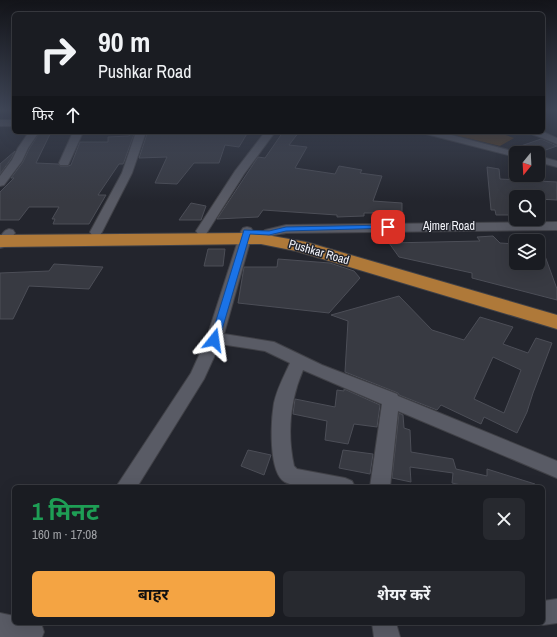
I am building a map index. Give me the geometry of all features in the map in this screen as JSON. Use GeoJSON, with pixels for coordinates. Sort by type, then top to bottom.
{"type":"FeatureCollection","features":[{"type":"Feature","properties":{"kind":"highway","name":"Pushkar Road"},"geometry":{"type":"LineString","coordinates":[[2,238],[96,232],[202,231],[265,236],[381,260],[557,312]]}},
{"type":"Feature","properties":{"kind":"highway","name":"Pushkar Road"},"geometry":{"type":"LineString","coordinates":[[2,238],[265,236],[557,322]]}},
{"type":"Feature","properties":{"kind":"street"},"geometry":{"type":"LineString","coordinates":[[0,182],[17,161],[28,141]]}},
{"type":"Feature","properties":{"kind":"street"},"geometry":{"type":"LineString","coordinates":[[64,163],[74,141]]}},
{"type":"Feature","properties":{"kind":"street"},"geometry":{"type":"LineString","coordinates":[[96,232],[127,173],[138,141]]}},
{"type":"Feature","properties":{"kind":"street"},"geometry":{"type":"LineString","coordinates":[[202,231],[240,173],[264,141]]}},
{"type":"Feature","properties":{"kind":"street"},"geometry":{"type":"LineString","coordinates":[[464,141],[509,152]]}},
{"type":"Feature","properties":{"kind":"street"},"geometry":{"type":"LineString","coordinates":[[545,161],[557,164]]}},
{"type":"Feature","properties":{"kind":"street","name":"Ajmer Road"},"geometry":{"type":"LineString","coordinates":[[265,236],[286,229],[557,226]]}},
{"type":"Feature","properties":{"kind":"street","name":"Ajmer Road"},"geometry":{"type":"LineString","coordinates":[[265,236],[358,233],[557,232]]}},
{"type":"Feature","properties":{"kind":"street"},"geometry":{"type":"LineString","coordinates":[[127,485],[208,357],[215,338],[265,236]]}},
{"type":"Feature","properties":{"kind":"street"},"geometry":{"type":"LineString","coordinates":[[215,338],[268,346],[316,368],[557,470]]}},
{"type":"Feature","properties":{"kind":"street"},"geometry":{"type":"LineString","coordinates":[[300,360],[286,391],[281,414],[284,464],[286,471],[292,476],[335,485]]}},
{"type":"Feature","properties":{"kind":"street"},"geometry":{"type":"LineString","coordinates":[[380,485],[391,399]]}},
{"type":"Feature","properties":{"kind":"street"},"geometry":{"type":"LineString","coordinates":[[545,612],[557,611]]}},
{"type":"Feature","properties":{"kind":"street"},"geometry":{"type":"LineString","coordinates":[[0,625],[33,631]]}},
{"type":"Feature","properties":{"kind":"street"},"geometry":{"type":"LineString","coordinates":[[384,625],[387,637]]}},
{"type":"Feature","properties":{"kind":"shaded area"},"geometry":{"type":"Polygon","coordinates":[[[478,141],[509,141],[500,146],[478,141]]]}},
{"type":"Feature","properties":{"kind":"building"},"geometry":{"type":"Polygon","coordinates":[[[34,141],[47,141],[36,163],[68,166],[71,165],[80,142],[132,141],[123,164],[119,164],[98,195],[106,195],[89,224],[53,224],[55,219],[52,219],[59,207],[29,207],[19,220],[0,220],[0,192],[14,178],[11,178],[23,162],[34,141]]]}},
{"type":"Feature","properties":{"kind":"building"},"geometry":{"type":"Polygon","coordinates":[[[145,141],[243,141],[239,147],[225,145],[219,163],[194,163],[177,184],[155,183],[167,157],[139,158],[145,141]]]}},
{"type":"Feature","properties":{"kind":"building"},"geometry":{"type":"Polygon","coordinates":[[[277,141],[292,141],[289,145],[307,147],[295,168],[335,174],[339,166],[362,170],[360,173],[382,176],[373,201],[402,203],[402,213],[364,213],[364,216],[337,217],[337,215],[263,210],[258,217],[217,219],[258,157],[265,158],[277,141]]]}},
{"type":"Feature","properties":{"kind":"building"},"geometry":{"type":"Polygon","coordinates":[[[536,141],[545,141],[557,146],[545,150],[545,146],[521,146],[536,141]]]}},
{"type":"Feature","properties":{"kind":"building"},"geometry":{"type":"Polygon","coordinates":[[[15,151],[11,159],[0,174],[0,164],[15,151]]]}},
{"type":"Feature","properties":{"kind":"building"},"geometry":{"type":"Polygon","coordinates":[[[487,167],[499,169],[500,179],[509,179],[509,182],[557,182],[557,200],[545,199],[545,190],[509,190],[509,215],[496,215],[495,210],[491,210],[487,167]]]}},
{"type":"Feature","properties":{"kind":"building"},"geometry":{"type":"Polygon","coordinates":[[[191,203],[206,206],[201,220],[179,220],[191,203]]]}},
{"type":"Feature","properties":{"kind":"building"},"geometry":{"type":"Polygon","coordinates":[[[493,236],[500,243],[509,244],[509,270],[545,270],[545,256],[557,289],[557,300],[472,278],[472,273],[399,257],[389,243],[480,241],[477,237],[493,236]]]}},
{"type":"Feature","properties":{"kind":"building"},"geometry":{"type":"Polygon","coordinates":[[[208,249],[225,249],[223,266],[204,266],[208,249]]]}},
{"type":"Feature","properties":{"kind":"building"},"geometry":{"type":"Polygon","coordinates":[[[278,259],[330,263],[354,271],[360,278],[329,313],[238,303],[244,267],[277,267],[278,259]]]}},
{"type":"Feature","properties":{"kind":"building"},"geometry":{"type":"Polygon","coordinates":[[[54,264],[103,267],[89,289],[29,286],[13,319],[0,319],[0,273],[49,271],[54,264]]]}},
{"type":"Feature","properties":{"kind":"building"},"geometry":{"type":"Polygon","coordinates":[[[399,296],[432,330],[464,340],[480,317],[513,327],[503,344],[528,353],[536,338],[552,343],[527,412],[517,433],[484,417],[481,424],[441,405],[437,410],[345,372],[348,321],[331,315],[399,296]],[[493,357],[474,399],[504,413],[521,370],[493,357]]]}},
{"type":"Feature","properties":{"kind":"building"},"geometry":{"type":"Polygon","coordinates":[[[344,389],[380,405],[377,427],[354,424],[348,444],[325,440],[327,421],[293,414],[295,399],[335,407],[337,390],[344,391],[344,389]]]}},
{"type":"Feature","properties":{"kind":"building"},"geometry":{"type":"Polygon","coordinates":[[[399,413],[403,415],[404,428],[410,430],[411,452],[453,459],[456,469],[487,476],[487,469],[535,485],[461,485],[452,483],[453,473],[410,467],[411,482],[392,478],[399,413]]]}},
{"type":"Feature","properties":{"kind":"building"},"geometry":{"type":"Polygon","coordinates":[[[248,450],[271,455],[264,475],[241,466],[248,450]]]}},
{"type":"Feature","properties":{"kind":"building"},"geometry":{"type":"Polygon","coordinates":[[[343,450],[373,454],[370,474],[339,468],[343,450]]]}},
{"type":"Feature","properties":{"kind":"route"},"geometry":{"type":"LineString","coordinates":[[214,340],[246,231],[269,233],[276,230],[286,229],[388,227]]}}]}
